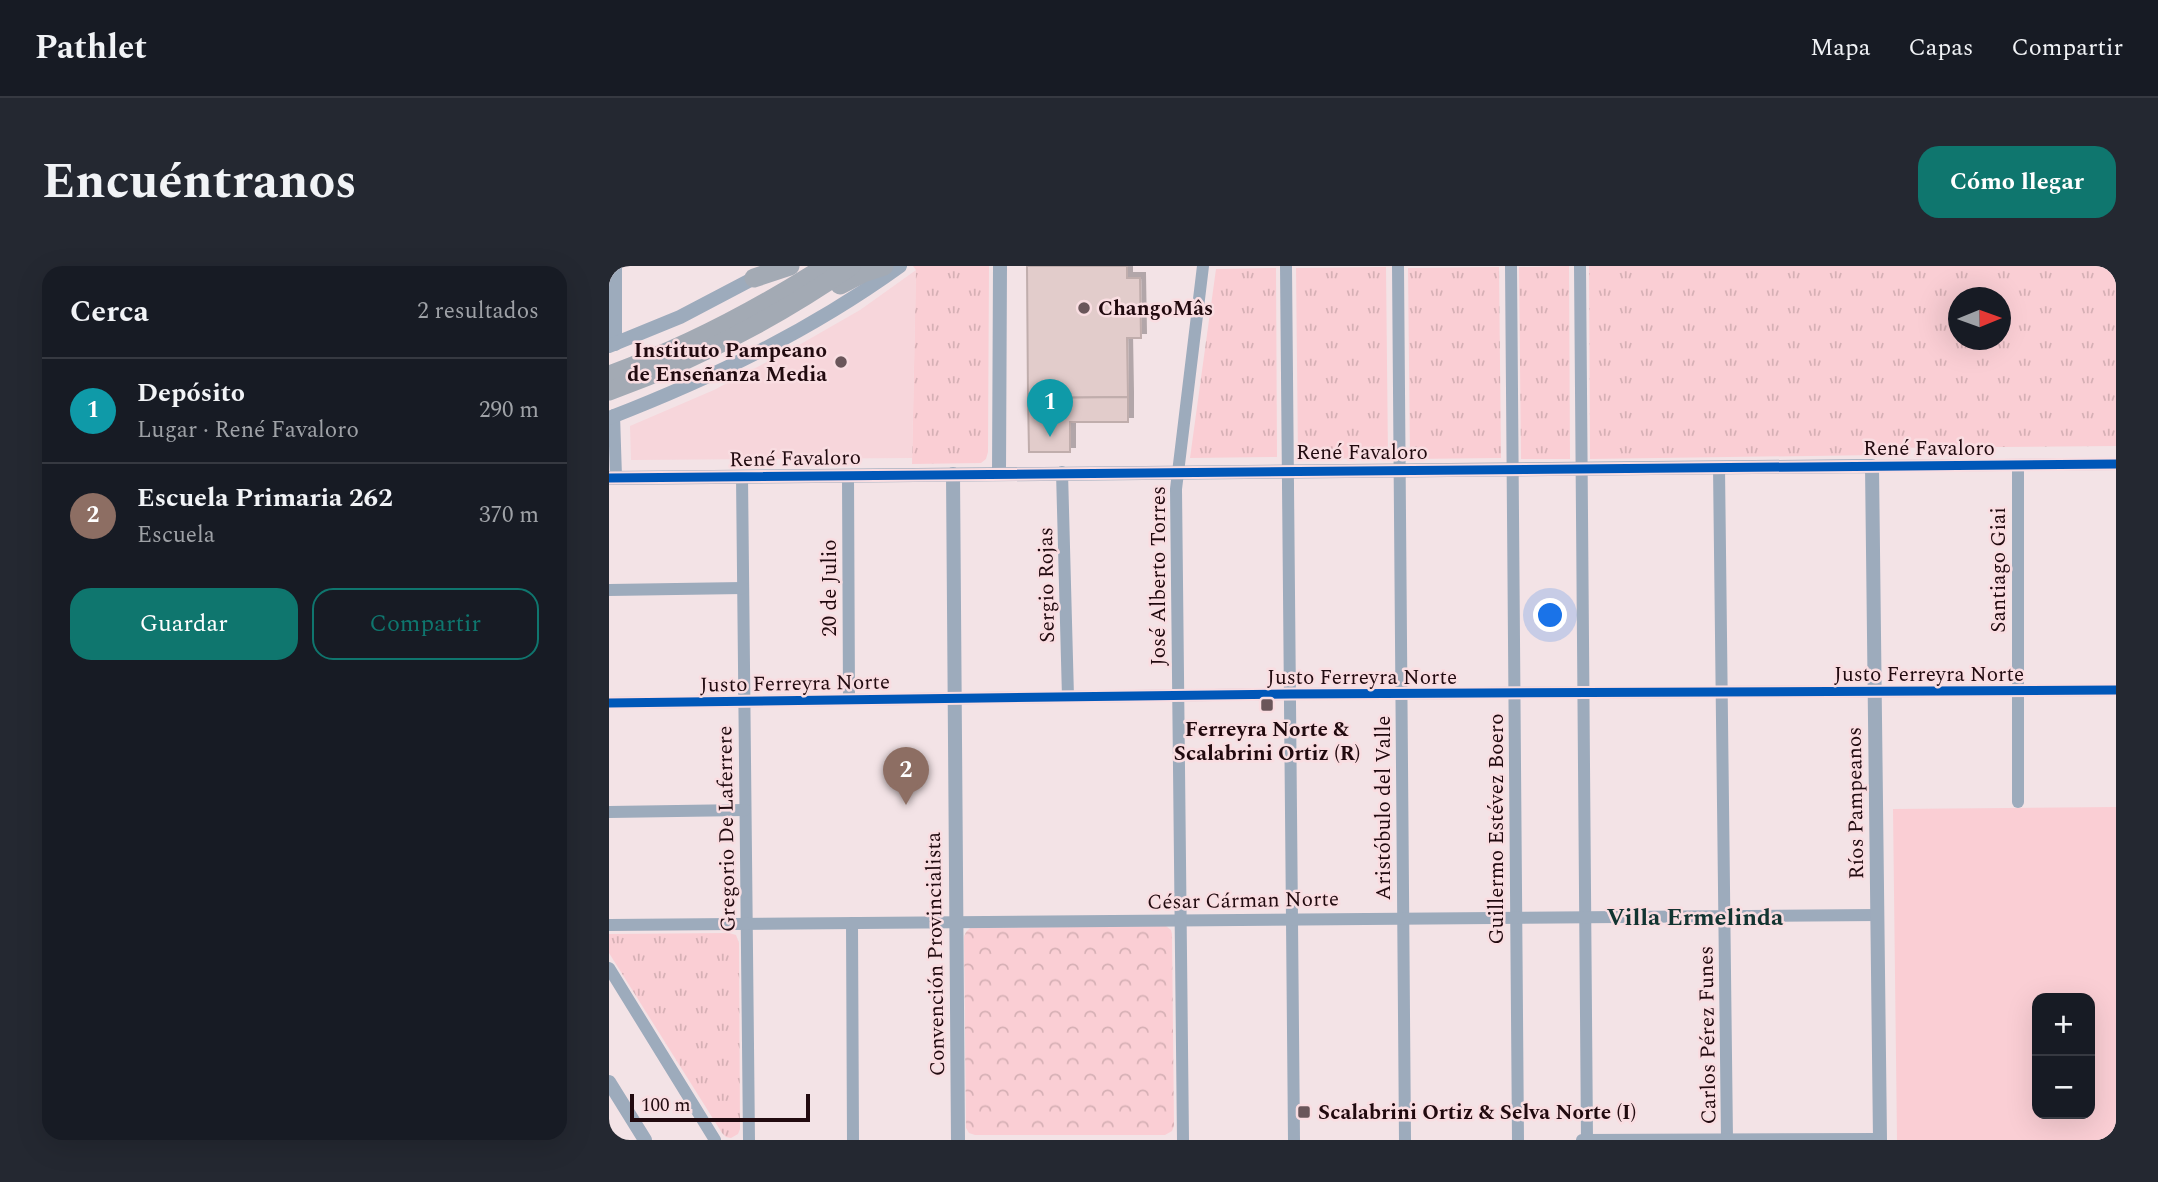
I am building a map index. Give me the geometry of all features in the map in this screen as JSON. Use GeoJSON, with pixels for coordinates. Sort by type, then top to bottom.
{"type":"FeatureCollection","features":[{"type":"Feature","properties":{"kind":"highway"},"geometry":{"type":"LineString","coordinates":[[754,278],[790,266]]}},
{"type":"Feature","properties":{"kind":"highway"},"geometry":{"type":"LineString","coordinates":[[609,387],[765,303],[826,266]]}},
{"type":"Feature","properties":{"kind":"highway"},"geometry":{"type":"LineString","coordinates":[[609,387],[679,363],[723,342],[851,266]]}},
{"type":"Feature","properties":{"kind":"highway"},"geometry":{"type":"LineString","coordinates":[[723,342],[777,322],[848,281],[884,266]]}},
{"type":"Feature","properties":{"kind":"street"},"geometry":{"type":"LineString","coordinates":[[615,266],[612,345],[680,317],[775,266]]}},
{"type":"Feature","properties":{"kind":"street"},"geometry":{"type":"LineString","coordinates":[[612,477],[612,416],[693,384],[770,347],[843,304],[900,266]]}},
{"type":"Feature","properties":{"kind":"street"},"geometry":{"type":"LineString","coordinates":[[999,473],[1000,266]]}},
{"type":"Feature","properties":{"kind":"street","name":"José Alberto Torres"},"geometry":{"type":"LineString","coordinates":[[1183,1140],[1176,495],[1203,266]]}},
{"type":"Feature","properties":{"kind":"street"},"geometry":{"type":"LineString","coordinates":[[1286,266],[1294,1140]]}},
{"type":"Feature","properties":{"kind":"street","name":"Aristóbulo del Valle"},"geometry":{"type":"LineString","coordinates":[[1398,266],[1405,1140]]}},
{"type":"Feature","properties":{"kind":"street","name":"Guillermo Estévez Boero"},"geometry":{"type":"LineString","coordinates":[[1511,266],[1518,1140]]}},
{"type":"Feature","properties":{"kind":"street"},"geometry":{"type":"LineString","coordinates":[[1580,266],[1584,1140],[1880,1139]]}},
{"type":"Feature","properties":{"kind":"street","name":"René Favaloro"},"geometry":{"type":"LineString","coordinates":[[612,477],[2116,464]]}},
{"type":"Feature","properties":{"kind":"street","name":"Santiago Giai"},"geometry":{"type":"LineString","coordinates":[[2018,465],[2018,802]]}},
{"type":"Feature","properties":{"kind":"street","name":"Ríos Pampeanos"},"geometry":{"type":"LineString","coordinates":[[1872,466],[1880,1139]]}},
{"type":"Feature","properties":{"kind":"street","name":"Carlos Pérez Funes"},"geometry":{"type":"LineString","coordinates":[[1719,467],[1727,1140]]}},
{"type":"Feature","properties":{"kind":"street","name":"Sergio Rojas"},"geometry":{"type":"LineString","coordinates":[[1062,472],[1068,697]]}},
{"type":"Feature","properties":{"kind":"street","name":"Convención Provincialista"},"geometry":{"type":"LineString","coordinates":[[953,474],[958,1140]]}},
{"type":"Feature","properties":{"kind":"street","name":"20 de Julio"},"geometry":{"type":"LineString","coordinates":[[848,475],[849,700]]}},
{"type":"Feature","properties":{"kind":"street","name":"Gregorio De Laferrere"},"geometry":{"type":"LineString","coordinates":[[742,476],[749,1140]]}},
{"type":"Feature","properties":{"kind":"street"},"geometry":{"type":"LineString","coordinates":[[609,590],[743,588]]}},
{"type":"Feature","properties":{"kind":"street","name":"Justo Ferreyra Norte"},"geometry":{"type":"LineString","coordinates":[[609,703],[1290,694],[2116,690]]}},
{"type":"Feature","properties":{"kind":"street"},"geometry":{"type":"LineString","coordinates":[[609,812],[745,810]]}},
{"type":"Feature","properties":{"kind":"street","name":"César Cárman Norte"},"geometry":{"type":"LineString","coordinates":[[609,925],[1878,915]]}},
{"type":"Feature","properties":{"kind":"street"},"geometry":{"type":"LineString","coordinates":[[852,923],[853,1140]]}},
{"type":"Feature","properties":{"kind":"street"},"geometry":{"type":"LineString","coordinates":[[609,968],[715,1140]]}},
{"type":"Feature","properties":{"kind":"street"},"geometry":{"type":"LineString","coordinates":[[609,1082],[645,1140]]}},
{"type":"Feature","properties":{"kind":"shaded area","name":"Instituto Pampeano de Enseñanza Media"},"geometry":{"type":"Polygon","coordinates":[[[916,270],[912,458],[631,460],[630,426],[714,390],[799,345],[860,310],[916,270]]]}},
{"type":"Feature","properties":{"kind":"green space"},"geometry":{"type":"Polygon","coordinates":[[[913,266],[989,266],[988,452],[981,463],[912,464],[916,270],[913,266]]]}},
{"type":"Feature","properties":{"kind":"green space"},"geometry":{"type":"Polygon","coordinates":[[[1569,266],[1570,459],[1521,459],[1519,267],[1569,266]]]}},
{"type":"Feature","properties":{"kind":"green space"},"geometry":{"type":"Polygon","coordinates":[[[1589,266],[2116,266],[2116,446],[1882,448],[1878,455],[1590,459],[1589,266]]]}},
{"type":"Feature","properties":{"kind":"green space"},"geometry":{"type":"Polygon","coordinates":[[[1386,267],[1388,458],[1298,459],[1296,268],[1386,267]]]}},
{"type":"Feature","properties":{"kind":"green space"},"geometry":{"type":"Polygon","coordinates":[[[1499,267],[1501,458],[1410,459],[1408,268],[1499,267]]]}},
{"type":"Feature","properties":{"kind":"green space"},"geometry":{"type":"Polygon","coordinates":[[[1276,268],[1277,457],[1190,458],[1216,269],[1276,268]]]}},
{"type":"Feature","properties":{"kind":"green space"},"geometry":{"type":"Polygon","coordinates":[[[2116,807],[2116,1140],[1897,1140],[1893,809],[2116,807]]]}},
{"type":"Feature","properties":{"kind":"green space"},"geometry":{"type":"Polygon","coordinates":[[[1166,926],[1172,934],[1172,1131],[1165,1135],[969,1133],[966,1128],[966,932],[970,928],[1166,926]]]}},
{"type":"Feature","properties":{"kind":"green space"},"geometry":{"type":"Polygon","coordinates":[[[609,934],[736,935],[739,943],[740,1129],[738,1134],[731,1138],[722,1133],[609,953],[609,934]]]}},
{"type":"Feature","properties":{"kind":"building","name":"ChangoMâs"},"geometry":{"type":"Polygon","coordinates":[[[1027,266],[1127,266],[1127,278],[1140,278],[1141,338],[1127,338],[1128,397],[1028,398],[1027,266]]]}},
{"type":"Feature","properties":{"kind":"building"},"geometry":{"type":"Polygon","coordinates":[[[1128,397],[1128,422],[1070,422],[1070,452],[1029,452],[1028,398],[1128,397]]]}},
{"type":"Feature","properties":{"kind":"cycle path"},"geometry":{"type":"LineString","coordinates":[[609,478],[2116,464]]}},
{"type":"Feature","properties":{"kind":"cycle path"},"geometry":{"type":"LineString","coordinates":[[609,703],[1290,694],[2116,690]]}},
{"type":"Feature","properties":{"kind":"place","name":"ChangoMâs"},"geometry":{"type":"Point","coordinates":[1084,308]}},
{"type":"Feature","properties":{"kind":"place","name":"Instituto Pampeano de Enseñanza Media"},"geometry":{"type":"Point","coordinates":[841,362]}},
{"type":"Feature","properties":{"kind":"place","name":"Depósito"},"geometry":{"type":"Point","coordinates":[1050,437]}},
{"type":"Feature","properties":{"kind":"place","name":"Ferreyra Norte & Scalabrini Ortiz (R)"},"geometry":{"type":"Point","coordinates":[1267,705]}},
{"type":"Feature","properties":{"kind":"place","name":"Escuela Primaria 262"},"geometry":{"type":"Point","coordinates":[906,805]}},
{"type":"Feature","properties":{"kind":"place","name":"Scalabrini Ortiz & Selva Norte (I)"},"geometry":{"type":"Point","coordinates":[1304,1112]}},
{"type":"Feature","properties":{"kind":"district","name":"Villa Ermelinda"},"geometry":{"type":"Point","coordinates":[1695,917]}}]}
